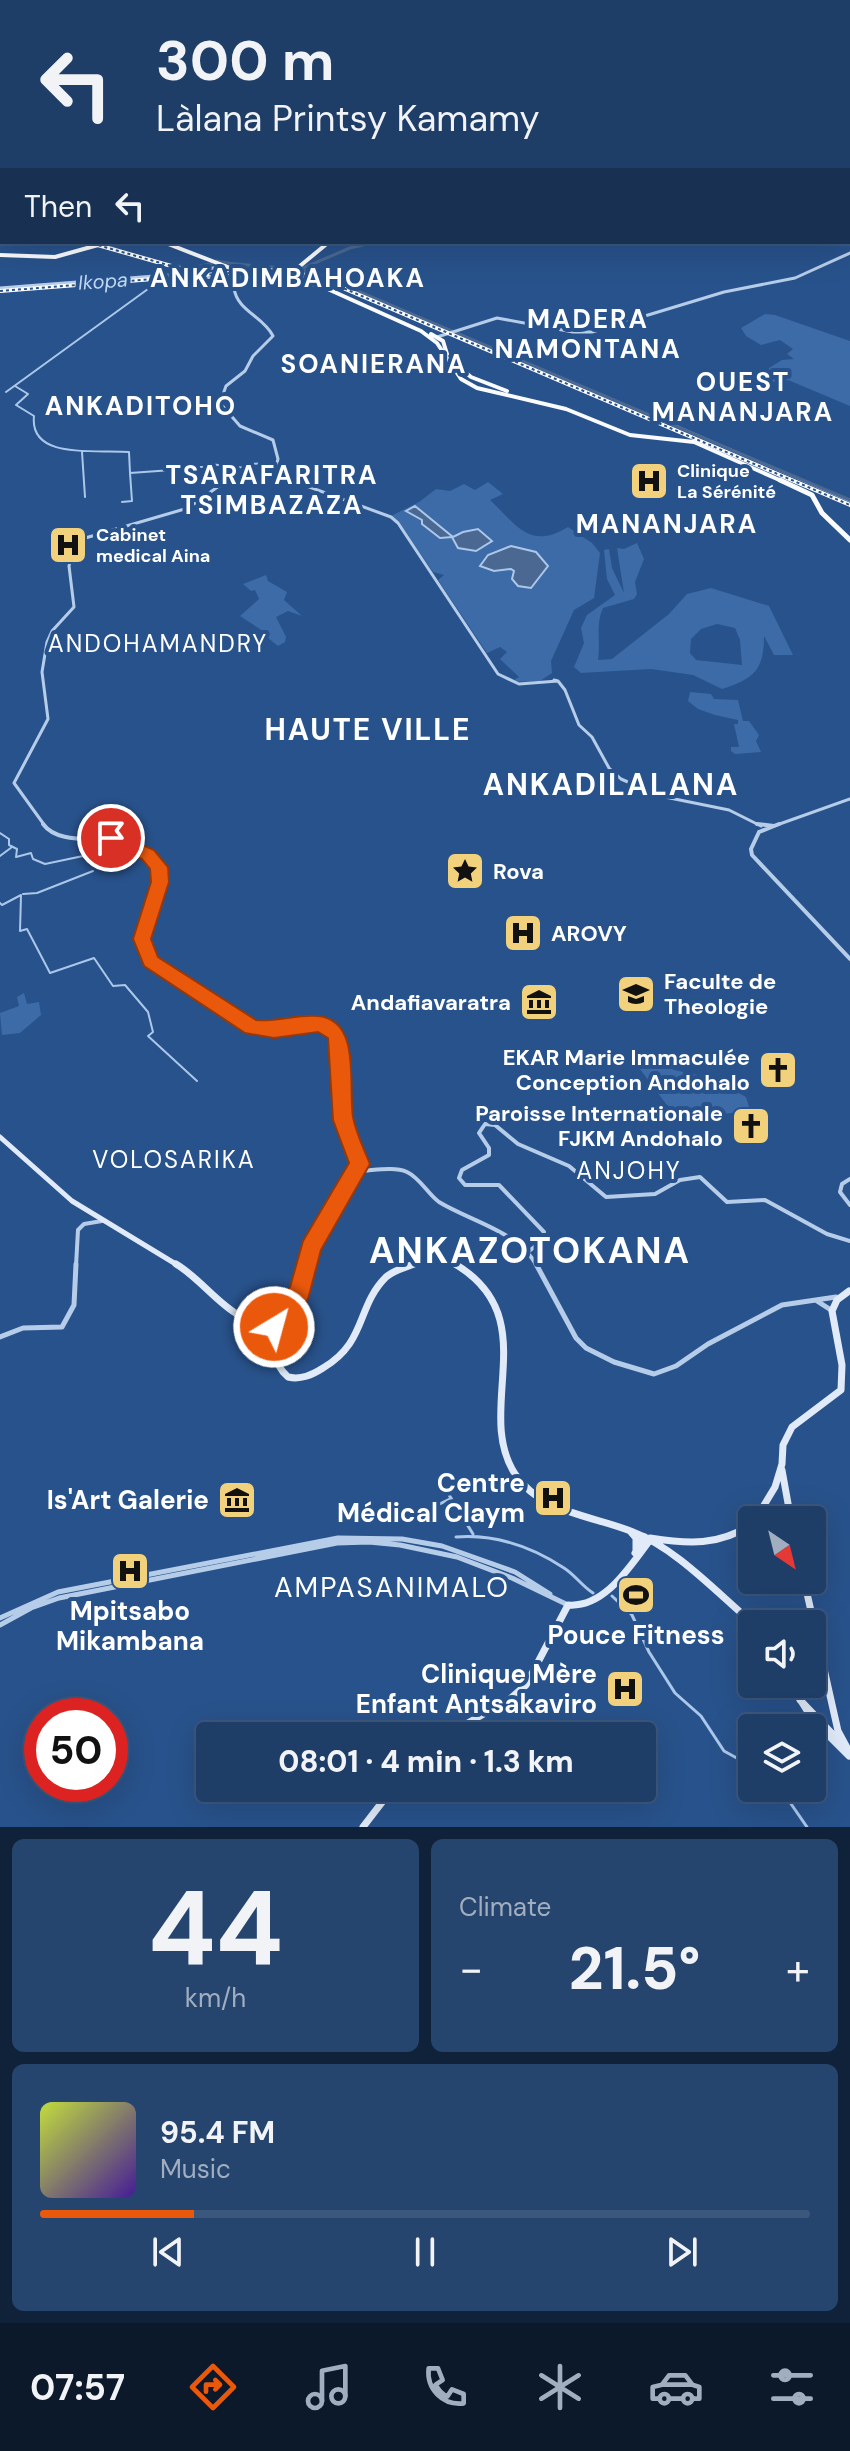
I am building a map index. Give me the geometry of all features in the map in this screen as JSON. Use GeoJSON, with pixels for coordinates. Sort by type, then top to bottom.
{"type":"FeatureCollection","features":[{"type":"Feature","properties":{"kind":"main road"},"geometry":{"type":"LineString","coordinates":[[0,255],[55,257],[102,244]]}},
{"type":"Feature","properties":{"kind":"main road"},"geometry":{"type":"LineString","coordinates":[[168,244],[217,266],[225,266]]}},
{"type":"Feature","properties":{"kind":"main road"},"geometry":{"type":"LineString","coordinates":[[169,244],[257,276],[285,278],[297,272],[327,244]]}},
{"type":"Feature","properties":{"kind":"main road"},"geometry":{"type":"LineString","coordinates":[[297,272],[444,343],[455,365],[487,385],[568,408],[628,433],[679,436],[812,492],[829,517],[850,539]]}},
{"type":"Feature","properties":{"kind":"main road"},"geometry":{"type":"LineString","coordinates":[[247,273],[321,286],[421,331],[436,340],[459,377],[482,390],[516,395],[566,409],[630,435],[694,442],[806,492],[815,499],[822,513],[850,539]]}},
{"type":"Feature","properties":{"kind":"main road"},"geometry":{"type":"LineString","coordinates":[[241,280],[257,276]]}},
{"type":"Feature","properties":{"kind":"main road"},"geometry":{"type":"LineString","coordinates":[[468,384],[470,380],[477,380]]}},
{"type":"Feature","properties":{"kind":"main road"},"geometry":{"type":"LineString","coordinates":[[482,390],[489,388],[487,385]]}},
{"type":"Feature","properties":{"kind":"main road"},"geometry":{"type":"LineString","coordinates":[[0,1137],[72,1201],[182,1268],[244,1321],[273,1323],[272,1340],[279,1370],[288,1377],[302,1379],[335,1361],[352,1346],[375,1292],[392,1272],[428,1258],[451,1263],[483,1289],[501,1321],[505,1341],[500,1438],[519,1482],[529,1494],[659,1543],[738,1610]]}},
{"type":"Feature","properties":{"kind":"main road"},"geometry":{"type":"LineString","coordinates":[[767,1506],[781,1466],[783,1445],[794,1426],[804,1414],[841,1390],[842,1365],[833,1308],[849,1291]]}},
{"type":"Feature","properties":{"kind":"main road"},"geometry":{"type":"LineString","coordinates":[[781,1466],[788,1506]]}},
{"type":"Feature","properties":{"kind":"main road"},"geometry":{"type":"LineString","coordinates":[[775,1488],[785,1490]]}},
{"type":"Feature","properties":{"kind":"main road"},"geometry":{"type":"LineString","coordinates":[[629,1530],[636,1538],[633,1557]]}},
{"type":"Feature","properties":{"kind":"main road"},"geometry":{"type":"LineString","coordinates":[[659,1543],[709,1543],[738,1533]]}},
{"type":"Feature","properties":{"kind":"main road"},"geometry":{"type":"LineString","coordinates":[[626,1568],[648,1538]]}},
{"type":"Feature","properties":{"kind":"main road"},"geometry":{"type":"LineString","coordinates":[[470,1722],[510,1699],[526,1685],[568,1605],[580,1606],[594,1601],[626,1568],[648,1538]]}},
{"type":"Feature","properties":{"kind":"main road"},"geometry":{"type":"LineString","coordinates":[[807,1594],[835,1719],[850,1755]]}},
{"type":"Feature","properties":{"kind":"main road"},"geometry":{"type":"LineString","coordinates":[[799,1698],[812,1714]]}},
{"type":"Feature","properties":{"kind":"main road"},"geometry":{"type":"LineString","coordinates":[[826,1726],[835,1719]]}},
{"type":"Feature","properties":{"kind":"main road"},"geometry":{"type":"LineString","coordinates":[[826,1730],[850,1755]]}},
{"type":"Feature","properties":{"kind":"main road"},"geometry":{"type":"LineString","coordinates":[[363,1827],[382,1802]]}},
{"type":"Feature","properties":{"kind":"street"},"geometry":{"type":"LineString","coordinates":[[436,340],[483,321],[502,319],[572,334],[593,334],[730,291],[796,279],[850,255]]}},
{"type":"Feature","properties":{"kind":"street"},"geometry":{"type":"LineString","coordinates":[[0,288],[168,275],[217,266]]}},
{"type":"Feature","properties":{"kind":"street"},"geometry":{"type":"LineString","coordinates":[[247,273],[233,291],[235,300],[263,320],[273,336],[253,356],[245,371],[228,384],[220,404],[240,426],[274,441],[278,460],[274,474]]}},
{"type":"Feature","properties":{"kind":"street"},"geometry":{"type":"LineString","coordinates":[[444,343],[458,332]]}},
{"type":"Feature","properties":{"kind":"street"},"geometry":{"type":"LineString","coordinates":[[273,1323],[300,1291],[311,1248],[358,1168],[343,1120],[339,1043],[335,1032],[318,1024],[274,1030],[252,1027],[155,965],[145,952],[142,939],[160,882],[160,871],[155,860],[132,846],[106,836],[69,838],[50,833],[14,783],[48,719],[42,666],[50,633],[74,609],[69,566],[75,541],[199,504],[219,486],[252,483],[274,474],[391,517],[458,611],[498,674],[505,681],[520,685],[556,681],[565,690],[579,725],[592,737],[609,768],[621,779],[660,796],[739,812],[753,823],[763,827],[774,826]]}},
{"type":"Feature","properties":{"kind":"street"},"geometry":{"type":"LineString","coordinates":[[850,799],[759,832],[751,849],[752,855],[850,959]]}},
{"type":"Feature","properties":{"kind":"street"},"geometry":{"type":"LineString","coordinates":[[753,823],[759,832]]}},
{"type":"Feature","properties":{"kind":"street"},"geometry":{"type":"LineString","coordinates":[[529,1251],[541,1242],[544,1232],[521,1211],[504,1189],[496,1184],[465,1185],[459,1178],[462,1170],[489,1155],[489,1148],[479,1133],[483,1124],[495,1125],[518,1144],[567,1164],[606,1197],[655,1194],[676,1182],[700,1177],[726,1202],[734,1205],[761,1199],[777,1205],[828,1236],[850,1241]]}},
{"type":"Feature","properties":{"kind":"street"},"geometry":{"type":"LineString","coordinates":[[358,1168],[409,1173],[438,1201],[482,1222],[529,1251],[576,1338],[586,1348],[646,1373],[676,1366],[708,1344],[782,1305],[841,1297]]}},
{"type":"Feature","properties":{"kind":"street"},"geometry":{"type":"LineString","coordinates":[[850,1179],[842,1184],[840,1192],[850,1205]]}},
{"type":"Feature","properties":{"kind":"street"},"geometry":{"type":"LineString","coordinates":[[0,1337],[13,1329],[31,1326],[62,1327],[71,1318],[77,1301],[78,1230],[84,1224],[104,1221]]}},
{"type":"Feature","properties":{"kind":"street"},"geometry":{"type":"LineString","coordinates":[[814,1301],[833,1308]]}},
{"type":"Feature","properties":{"kind":"street"},"geometry":{"type":"LineString","coordinates":[[0,1618],[44,1597],[88,1585],[338,1538],[368,1536],[413,1539],[465,1550],[519,1573],[552,1596]]}},
{"type":"Feature","properties":{"kind":"street"},"geometry":{"type":"LineString","coordinates":[[0,1625],[31,1608],[59,1598],[310,1548],[367,1541],[425,1547],[462,1556],[568,1605]]}},
{"type":"Feature","properties":{"kind":"shaded area"},"geometry":{"type":"Polygon","coordinates":[[[765,314],[850,341],[850,406],[788,380],[778,384],[772,381],[775,377],[769,373],[769,368],[782,360],[794,359],[787,354],[793,349],[780,340],[761,345],[746,336],[741,328],[765,314]]]}},
{"type":"Feature","properties":{"kind":"shaded area"},"geometry":{"type":"Polygon","coordinates":[[[488,482],[503,494],[490,500],[524,532],[543,536],[568,527],[592,543],[600,553],[594,598],[574,610],[551,661],[552,673],[540,681],[511,682],[519,677],[500,659],[507,652],[500,647],[487,653],[438,580],[444,575],[433,572],[391,516],[419,502],[436,489],[450,491],[464,484],[475,490],[488,482]]]}},
{"type":"Feature","properties":{"kind":"shaded area"},"geometry":{"type":"Polygon","coordinates":[[[415,506],[453,537],[478,529],[492,541],[476,551],[458,548],[452,537],[440,538],[422,524],[422,520],[406,511],[415,506]]]}},
{"type":"Feature","properties":{"kind":"shaded area"},"geometry":{"type":"Polygon","coordinates":[[[637,543],[644,559],[635,582],[637,594],[634,599],[603,608],[599,621],[598,660],[612,659],[669,614],[687,594],[711,588],[769,606],[793,655],[774,655],[764,636],[762,657],[755,672],[722,689],[693,675],[651,669],[581,673],[574,667],[584,643],[581,628],[587,615],[615,595],[607,579],[604,550],[609,549],[612,568],[624,593],[617,548],[624,549],[637,543]],[[717,624],[701,629],[691,639],[690,653],[696,660],[742,665],[740,640],[735,628],[717,624]]]}},
{"type":"Feature","properties":{"kind":"shaded area"},"geometry":{"type":"Polygon","coordinates":[[[511,546],[536,552],[548,566],[531,588],[518,586],[512,579],[514,571],[511,569],[494,571],[480,566],[488,555],[511,546]]]}},
{"type":"Feature","properties":{"kind":"shaded area"},"geometry":{"type":"Polygon","coordinates":[[[266,575],[268,581],[287,592],[284,600],[302,616],[288,611],[276,617],[286,637],[285,642],[278,646],[268,638],[269,635],[240,616],[259,599],[255,590],[251,591],[243,584],[266,575]]]}},
{"type":"Feature","properties":{"kind":"shaded area"},"geometry":{"type":"Polygon","coordinates":[[[690,692],[711,694],[714,699],[738,700],[743,721],[749,721],[759,735],[756,741],[761,752],[735,754],[731,751],[731,747],[739,747],[734,724],[738,724],[738,720],[698,709],[688,701],[690,692]]]}},
{"type":"Feature","properties":{"kind":"shaded area"},"geometry":{"type":"Polygon","coordinates":[[[24,993],[27,1004],[39,1002],[41,1015],[20,1033],[2,1035],[0,1013],[19,1006],[17,997],[24,993]]]}},
{"type":"Feature","properties":{"kind":"shaded area"},"geometry":{"type":"Polygon","coordinates":[[[648,1057],[674,1070],[712,1078],[746,1097],[749,1107],[744,1112],[682,1117],[666,1104],[637,1065],[648,1057]]]}},
{"type":"Feature","properties":{"kind":"waterway"},"geometry":{"type":"LineString","coordinates":[[101,244],[166,265],[211,264]]}},
{"type":"Feature","properties":{"kind":"waterway"},"geometry":{"type":"LineString","coordinates":[[303,268],[367,244]]}},
{"type":"Feature","properties":{"kind":"waterway"},"geometry":{"type":"LineString","coordinates":[[217,261],[315,273],[850,500]]}},
{"type":"Feature","properties":{"kind":"waterway","name":"Ikopa"},"geometry":{"type":"LineString","coordinates":[[14,288],[205,273]]}},
{"type":"Feature","properties":{"kind":"waterway"},"geometry":{"type":"LineString","coordinates":[[6,392],[159,281],[242,276]]}},
{"type":"Feature","properties":{"kind":"waterway"},"geometry":{"type":"LineString","coordinates":[[15,386],[28,394],[16,405],[34,416],[35,430],[43,440],[68,450],[129,452],[130,473]]}},
{"type":"Feature","properties":{"kind":"waterway"},"geometry":{"type":"LineString","coordinates":[[653,416],[850,501]]}},
{"type":"Feature","properties":{"kind":"waterway"},"geometry":{"type":"LineString","coordinates":[[82,452],[85,497]]}},
{"type":"Feature","properties":{"kind":"waterway"},"geometry":{"type":"LineString","coordinates":[[130,473],[172,470],[174,467],[204,467],[209,464],[247,468],[248,464],[272,463]]}},
{"type":"Feature","properties":{"kind":"waterway"},"geometry":{"type":"LineString","coordinates":[[122,502],[132,501],[130,473]]}},
{"type":"Feature","properties":{"kind":"waterway"},"geometry":{"type":"LineString","coordinates":[[0,833],[9,839],[9,845],[17,849],[16,857],[31,853],[33,859],[45,864],[83,856]]}},
{"type":"Feature","properties":{"kind":"waterway"},"geometry":{"type":"LineString","coordinates":[[0,856],[12,847]]}},
{"type":"Feature","properties":{"kind":"waterway"},"geometry":{"type":"LineString","coordinates":[[23,894],[37,893],[93,871]]}},
{"type":"Feature","properties":{"kind":"waterway"},"geometry":{"type":"LineString","coordinates":[[0,903],[2,905],[21,895],[20,931],[27,929],[50,973],[94,958],[113,986],[125,985],[148,1012],[153,1032],[148,1036],[197,1081]]}},
{"type":"Feature","properties":{"kind":"waterway"},"geometry":{"type":"LineString","coordinates":[[438,1477],[473,1534]]}},
{"type":"Feature","properties":{"kind":"waterway"},"geometry":{"type":"LineString","coordinates":[[385,1505],[408,1519],[450,1499]]}},
{"type":"Feature","properties":{"kind":"waterway"},"geometry":{"type":"LineString","coordinates":[[456,1537],[499,1540],[526,1548],[564,1568],[593,1593]]}},
{"type":"Feature","properties":{"kind":"waterway"},"geometry":{"type":"LineString","coordinates":[[612,1596],[632,1615],[649,1652],[675,1693],[701,1716],[724,1751],[738,1759]]}},
{"type":"Feature","properties":{"kind":"waterway"},"geometry":{"type":"LineString","coordinates":[[790,1802],[807,1827]]}},
{"type":"Feature","properties":{"kind":"railway"},"geometry":{"type":"LineString","coordinates":[[94,244],[189,271]]}},
{"type":"Feature","properties":{"kind":"railway"},"geometry":{"type":"LineString","coordinates":[[0,291],[268,270],[315,276],[850,505]]}},
{"type":"Feature","properties":{"kind":"place","name":"Clinique La Sérénité"},"geometry":{"type":"Point","coordinates":[649,481]}},
{"type":"Feature","properties":{"kind":"place","name":"Cabinet medical Aina"},"geometry":{"type":"Point","coordinates":[68,545]}},
{"type":"Feature","properties":{"kind":"place","name":"Rova"},"geometry":{"type":"Point","coordinates":[465,871]}},
{"type":"Feature","properties":{"kind":"place","name":"AROVY"},"geometry":{"type":"Point","coordinates":[523,933]}},
{"type":"Feature","properties":{"kind":"place","name":"Faculte de Theologie"},"geometry":{"type":"Point","coordinates":[636,994]}},
{"type":"Feature","properties":{"kind":"place","name":"Andafiavaratra"},"geometry":{"type":"Point","coordinates":[539,1002]}},
{"type":"Feature","properties":{"kind":"place","name":"EKAR Marie Immaculée Conception Andohalo"},"geometry":{"type":"Point","coordinates":[778,1070]}},
{"type":"Feature","properties":{"kind":"place","name":"Paroisse Internationale FJKM Andohalo"},"geometry":{"type":"Point","coordinates":[751,1126]}},
{"type":"Feature","properties":{"kind":"place","name":"Centre Médical Claym"},"geometry":{"type":"Point","coordinates":[553,1498]}},
{"type":"Feature","properties":{"kind":"place","name":"Is'Art Galerie"},"geometry":{"type":"Point","coordinates":[237,1500]}},
{"type":"Feature","properties":{"kind":"place","name":"Mpitsabo Mikambana"},"geometry":{"type":"Point","coordinates":[130,1571]}},
{"type":"Feature","properties":{"kind":"place","name":"Pouce Fitness"},"geometry":{"type":"Point","coordinates":[636,1595]}},
{"type":"Feature","properties":{"kind":"place","name":"Clinique Mère Enfant Antsakaviro"},"geometry":{"type":"Point","coordinates":[625,1689]}},
{"type":"Feature","properties":{"kind":"district","name":"ANKADIMBAHOAKA"},"geometry":{"type":"Point","coordinates":[288,278]}},
{"type":"Feature","properties":{"kind":"district","name":"MADERA NAMONTANA"},"geometry":{"type":"Point","coordinates":[588,334]}},
{"type":"Feature","properties":{"kind":"district","name":"SOANIERANA"},"geometry":{"type":"Point","coordinates":[374,364]}},
{"type":"Feature","properties":{"kind":"district","name":"OUEST MANANJARA"},"geometry":{"type":"Point","coordinates":[743,397]}},
{"type":"Feature","properties":{"kind":"district","name":"ANKADITOHO"},"geometry":{"type":"Point","coordinates":[141,406]}},
{"type":"Feature","properties":{"kind":"district","name":"TSARAFARITRA TSIMBAZAZA"},"geometry":{"type":"Point","coordinates":[272,490]}},
{"type":"Feature","properties":{"kind":"district","name":"MANANJARA"},"geometry":{"type":"Point","coordinates":[667,524]}},
{"type":"Feature","properties":{"kind":"district","name":"ANDOHAMANDRY"},"geometry":{"type":"Point","coordinates":[158,644]}},
{"type":"Feature","properties":{"kind":"district","name":"HAUTE VILLE"},"geometry":{"type":"Point","coordinates":[368,730]}},
{"type":"Feature","properties":{"kind":"district","name":"ANKADILALANA"},"geometry":{"type":"Point","coordinates":[611,785]}},
{"type":"Feature","properties":{"kind":"district","name":"VOLOSARIKA"},"geometry":{"type":"Point","coordinates":[174,1160]}},
{"type":"Feature","properties":{"kind":"district","name":"ANJOHY"},"geometry":{"type":"Point","coordinates":[629,1171]}},
{"type":"Feature","properties":{"kind":"district","name":"ANKAZOTOKANA"},"geometry":{"type":"Point","coordinates":[530,1250]}},
{"type":"Feature","properties":{"kind":"district","name":"AMPASANIMALO"},"geometry":{"type":"Point","coordinates":[392,1587]}},
{"type":"Feature","properties":{"kind":"route"},"geometry":{"type":"LineString","coordinates":[[111,838],[148,855],[159,867],[160,882],[142,939],[150,961],[252,1027],[274,1030],[318,1024],[332,1028],[337,1036],[343,1120],[359,1164],[311,1248],[300,1291],[274,1327]]}}]}
